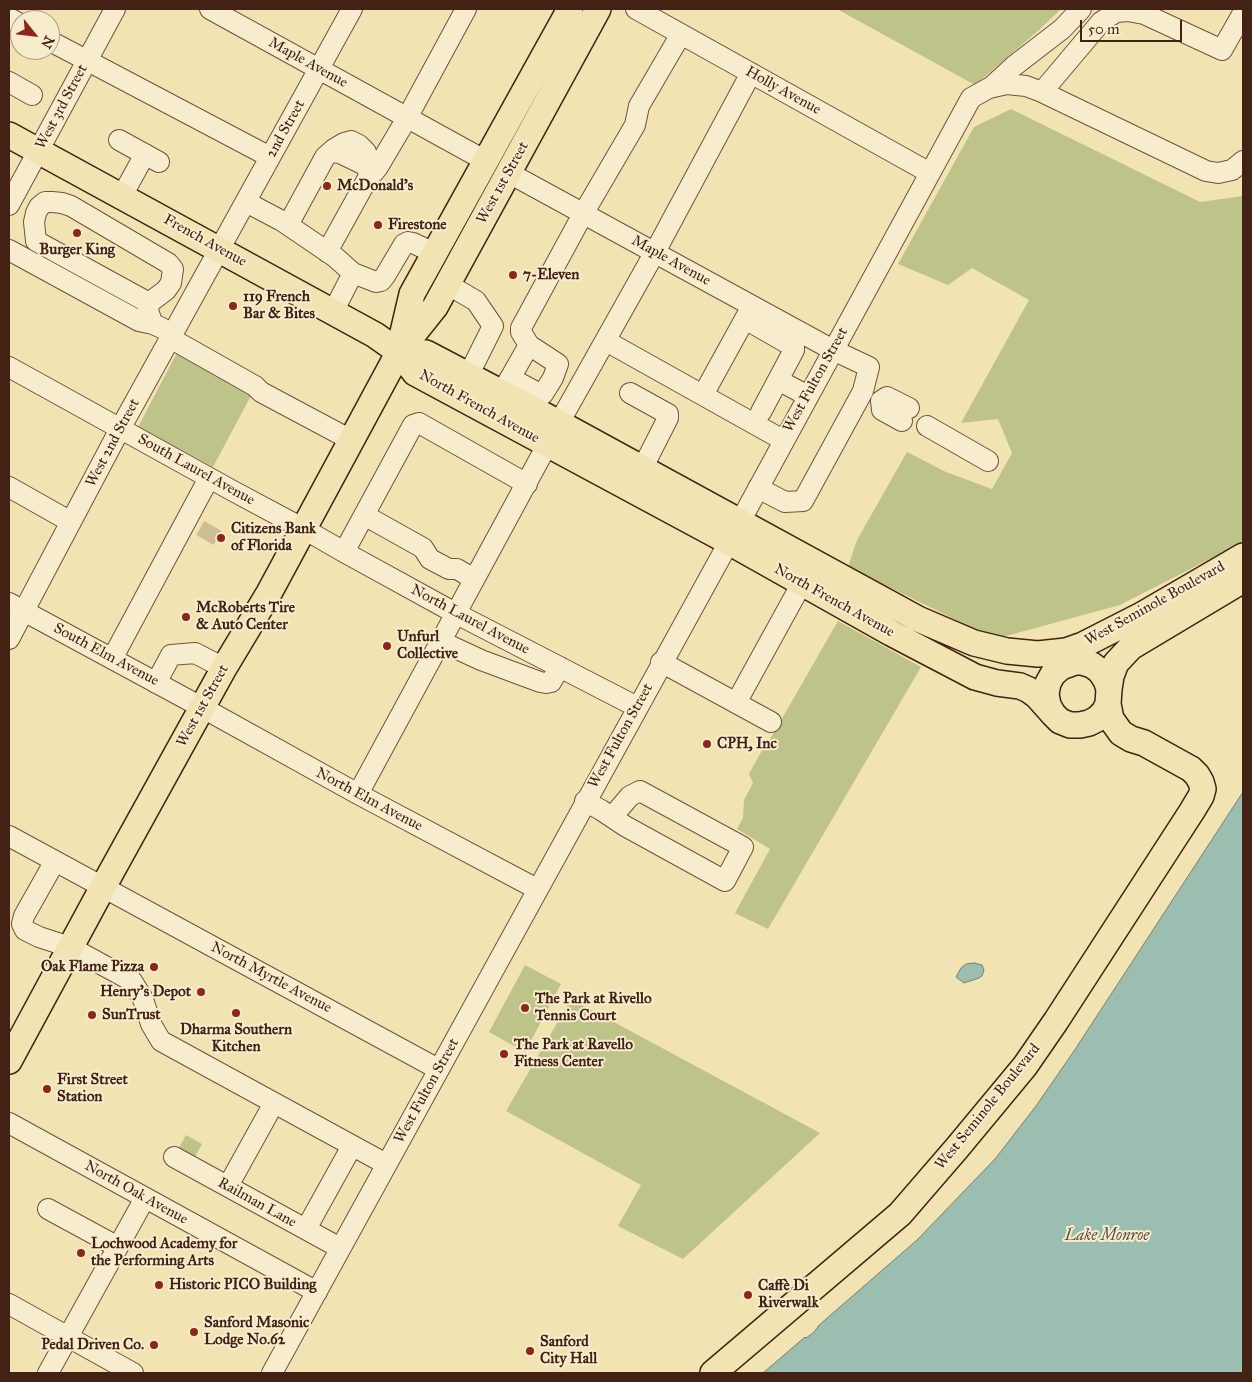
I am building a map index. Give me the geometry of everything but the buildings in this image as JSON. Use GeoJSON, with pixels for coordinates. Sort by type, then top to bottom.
{"type":"FeatureCollection","features":[{"type":"Feature","properties":{"kind":"main road","name":"West 1st Street"},"geometry":{"type":"LineString","coordinates":[[399,352],[412,294],[570,9]]}},
{"type":"Feature","properties":{"kind":"main road"},"geometry":{"type":"LineString","coordinates":[[573,54],[570,36],[584,9]]}},
{"type":"Feature","properties":{"kind":"main road","name":"West 1st Street"},"geometry":{"type":"LineString","coordinates":[[9,1060],[224,668],[269,593],[399,352],[435,307],[598,9]]}},
{"type":"Feature","properties":{"kind":"main road","name":"French Avenue"},"geometry":{"type":"LineString","coordinates":[[9,135],[375,335],[399,352]]}},
{"type":"Feature","properties":{"kind":"main road","name":"North French Avenue"},"geometry":{"type":"LineString","coordinates":[[399,352],[426,354],[468,376],[506,385],[559,423],[642,469],[734,532],[802,583],[975,677],[997,683],[1020,686],[1029,690],[1060,721],[1099,731],[1124,750],[1141,756],[1182,764]]}},
{"type":"Feature","properties":{"kind":"main road","name":"North French Avenue"},"geometry":{"type":"LineString","coordinates":[[399,352],[415,372],[548,445],[918,619],[974,643],[1006,651],[1070,660]]}},
{"type":"Feature","properties":{"kind":"main road","name":"West Seminole Boulevard"},"geometry":{"type":"LineString","coordinates":[[1070,660],[1083,644],[1118,628],[1243,556]]}},
{"type":"Feature","properties":{"kind":"main road","name":"West Seminole Boulevard"},"geometry":{"type":"LineString","coordinates":[[1070,660],[1092,659],[1098,656],[1139,626],[1243,565]]}},
{"type":"Feature","properties":{"kind":"main road","name":"West Seminole Boulevard"},"geometry":{"type":"LineString","coordinates":[[1108,697],[1111,676],[1116,663],[1131,646],[1243,580]]}},
{"type":"Feature","properties":{"kind":"main road"},"geometry":{"type":"LineString","coordinates":[[1053,714],[1048,705],[1046,694],[1053,674],[1070,660],[1092,665],[1100,671],[1106,680],[1111,719],[1121,733],[1131,739],[1144,743],[1182,764]]}},
{"type":"Feature","properties":{"kind":"main road"},"geometry":{"type":"LineString","coordinates":[[1080,726],[1097,719],[1104,712],[1108,697]]}},
{"type":"Feature","properties":{"kind":"main road","name":"West Seminole Boulevard"},"geometry":{"type":"LineString","coordinates":[[713,1373],[900,1214],[1025,1066],[1201,796],[1201,782],[1197,775],[1182,764]]}},
{"type":"Feature","properties":{"kind":"street","name":"West 3rd Street"},"geometry":{"type":"LineString","coordinates":[[9,203],[115,9]]}},
{"type":"Feature","properties":{"kind":"street","name":"Maple Avenue"},"geometry":{"type":"LineString","coordinates":[[210,9],[486,161]]}},
{"type":"Feature","properties":{"kind":"street","name":"2nd Street"},"geometry":{"type":"LineString","coordinates":[[219,249],[352,9]]}},
{"type":"Feature","properties":{"kind":"street"},"geometry":{"type":"LineString","coordinates":[[288,225],[325,158],[331,152],[340,153],[368,171],[374,172],[407,118],[466,9]]}},
{"type":"Feature","properties":{"kind":"street","name":"Holly Avenue"},"geometry":{"type":"LineString","coordinates":[[636,9],[930,173]]}},
{"type":"Feature","properties":{"kind":"street"},"geometry":{"type":"LineString","coordinates":[[989,88],[1014,66],[1062,30],[1081,9]]}},
{"type":"Feature","properties":{"kind":"street"},"geometry":{"type":"LineString","coordinates":[[1042,92],[1101,22],[1116,12],[1128,11],[1144,14],[1222,50],[1243,13]]}},
{"type":"Feature","properties":{"kind":"street"},"geometry":{"type":"LineString","coordinates":[[529,345],[506,385],[543,394],[553,378],[558,364],[529,345],[521,332],[521,328],[583,214],[635,125],[639,106],[681,34]]}},
{"type":"Feature","properties":{"kind":"street"},"geometry":{"type":"LineString","coordinates":[[60,46],[270,157]]}},
{"type":"Feature","properties":{"kind":"street"},"geometry":{"type":"LineString","coordinates":[[358,794],[751,73]]}},
{"type":"Feature","properties":{"kind":"street"},"geometry":{"type":"LineString","coordinates":[[9,82],[32,95]]}},
{"type":"Feature","properties":{"kind":"street"},"geometry":{"type":"LineString","coordinates":[[989,88],[1007,84],[1026,86],[1042,92],[1206,171],[1218,173],[1232,170],[1243,161]]}},
{"type":"Feature","properties":{"kind":"street","name":"West Fulton Street"},"geometry":{"type":"LineString","coordinates":[[272,1373],[971,98],[989,88]]}},
{"type":"Feature","properties":{"kind":"street"},"geometry":{"type":"LineString","coordinates":[[119,140],[152,158],[122,196]]}},
{"type":"Feature","properties":{"kind":"street"},"geometry":{"type":"LineString","coordinates":[[327,252],[368,171]]}},
{"type":"Feature","properties":{"kind":"street","name":"Maple Avenue"},"geometry":{"type":"LineString","coordinates":[[509,173],[655,252],[749,312],[869,367],[863,391]]}},
{"type":"Feature","properties":{"kind":"street"},"geometry":{"type":"LineString","coordinates":[[36,241],[34,222],[39,207],[45,202],[62,203],[71,206],[168,262],[172,269],[171,283],[166,290],[149,303],[148,311],[153,324]]}},
{"type":"Feature","properties":{"kind":"street"},"geometry":{"type":"LineString","coordinates":[[246,202],[288,225],[353,273],[376,282],[381,281],[385,276],[404,244],[412,243],[434,253]]}},
{"type":"Feature","properties":{"kind":"street"},"geometry":{"type":"LineString","coordinates":[[11,251],[36,241]]}},
{"type":"Feature","properties":{"kind":"street"},"geometry":{"type":"LineString","coordinates":[[36,241],[149,303]]}},
{"type":"Feature","properties":{"kind":"street","name":"West 2nd Street"},"geometry":{"type":"LineString","coordinates":[[9,639],[16,607],[71,522],[219,249]]}},
{"type":"Feature","properties":{"kind":"street"},"geometry":{"type":"LineString","coordinates":[[11,251],[139,320],[153,324],[255,386],[261,392],[351,440]]}},
{"type":"Feature","properties":{"kind":"street"},"geometry":{"type":"LineString","coordinates":[[333,312],[353,273]]}},
{"type":"Feature","properties":{"kind":"street"},"geometry":{"type":"LineString","coordinates":[[447,284],[476,300],[493,326],[468,376]]}},
{"type":"Feature","properties":{"kind":"street"},"geometry":{"type":"LineString","coordinates":[[704,395],[749,312],[794,347],[761,412]]}},
{"type":"Feature","properties":{"kind":"street"},"geometry":{"type":"LineString","coordinates":[[606,341],[783,440]]}},
{"type":"Feature","properties":{"kind":"street","name":"South Laurel Avenue"},"geometry":{"type":"LineString","coordinates":[[9,367],[304,529]]}},
{"type":"Feature","properties":{"kind":"street"},"geometry":{"type":"LineString","coordinates":[[553,378],[578,392]]}},
{"type":"Feature","properties":{"kind":"street"},"geometry":{"type":"LineString","coordinates":[[778,380],[808,396]]}},
{"type":"Feature","properties":{"kind":"street"},"geometry":{"type":"LineString","coordinates":[[758,488],[785,502],[803,500],[863,391],[881,401],[887,397],[914,419],[988,461]]}},
{"type":"Feature","properties":{"kind":"street"},"geometry":{"type":"LineString","coordinates":[[630,393],[668,414],[668,418],[642,469]]}},
{"type":"Feature","properties":{"kind":"street"},"geometry":{"type":"LineString","coordinates":[[344,552],[412,425],[419,423],[527,484]]}},
{"type":"Feature","properties":{"kind":"street"},"geometry":{"type":"LineString","coordinates":[[112,659],[209,478]]}},
{"type":"Feature","properties":{"kind":"street"},"geometry":{"type":"LineString","coordinates":[[9,487],[71,522]]}},
{"type":"Feature","properties":{"kind":"street"},"geometry":{"type":"LineString","coordinates":[[364,515],[423,548],[430,559],[449,569],[457,569],[474,579]]}},
{"type":"Feature","properties":{"kind":"street","name":"North Laurel Avenue"},"geometry":{"type":"LineString","coordinates":[[304,529],[455,613],[637,707]]}},
{"type":"Feature","properties":{"kind":"street"},"geometry":{"type":"LineString","coordinates":[[736,703],[802,583]]}},
{"type":"Feature","properties":{"kind":"street","name":"South Elm Avenue"},"geometry":{"type":"LineString","coordinates":[[16,607],[203,708]]}},
{"type":"Feature","properties":{"kind":"street"},"geometry":{"type":"LineString","coordinates":[[440,641],[481,660],[540,682],[551,682],[560,668]]}},
{"type":"Feature","properties":{"kind":"street"},"geometry":{"type":"LineString","coordinates":[[156,682],[171,655],[195,652],[224,668]]}},
{"type":"Feature","properties":{"kind":"street"},"geometry":{"type":"LineString","coordinates":[[661,662],[771,722]]}},
{"type":"Feature","properties":{"kind":"street","name":"North Elm Avenue"},"geometry":{"type":"LineString","coordinates":[[203,708],[358,794],[537,889]]}},
{"type":"Feature","properties":{"kind":"street"},"geometry":{"type":"LineString","coordinates":[[585,801],[625,826],[725,881],[743,847],[640,791],[630,796],[612,817]]}},
{"type":"Feature","properties":{"kind":"street","name":"North Myrtle Avenue"},"geometry":{"type":"LineString","coordinates":[[9,836],[438,1069]]}},
{"type":"Feature","properties":{"kind":"street"},"geometry":{"type":"LineString","coordinates":[[55,861],[24,916],[22,924],[25,930],[30,934],[70,947],[132,981],[143,999],[151,1024],[161,1042],[386,1164]]}},
{"type":"Feature","properties":{"kind":"street"},"geometry":{"type":"LineString","coordinates":[[228,1186],[274,1103]]}},
{"type":"Feature","properties":{"kind":"street","name":"North Oak Avenue"},"geometry":{"type":"LineString","coordinates":[[9,1123],[316,1292]]}},
{"type":"Feature","properties":{"kind":"street"},"geometry":{"type":"LineString","coordinates":[[306,1229],[352,1146]]}},
{"type":"Feature","properties":{"kind":"street","name":"Railman Lane"},"geometry":{"type":"LineString","coordinates":[[174,1157],[340,1248]]}},
{"type":"Feature","properties":{"kind":"street"},"geometry":{"type":"LineString","coordinates":[[48,1373],[146,1198]]}},
{"type":"Feature","properties":{"kind":"street"},"geometry":{"type":"LineString","coordinates":[[48,1209],[118,1247]]}},
{"type":"Feature","properties":{"kind":"street"},"geometry":{"type":"LineString","coordinates":[[9,1304],[133,1373]]}},
{"type":"Feature","properties":{"kind":"green space"},"geometry":{"type":"Polygon","coordinates":[[[837,9],[1061,9],[975,85],[837,9]]]}},
{"type":"Feature","properties":{"kind":"green space"},"geometry":{"type":"Polygon","coordinates":[[[1011,109],[1200,202],[1243,196],[1243,542],[1120,605],[995,639],[848,567],[857,540],[907,452],[946,472],[992,489],[1012,453],[998,419],[961,423],[1029,300],[972,268],[948,285],[898,264],[974,127],[1011,109]]]}},
{"type":"Feature","properties":{"kind":"green space"},"geometry":{"type":"Polygon","coordinates":[[[179,349],[254,390],[213,467],[138,427],[179,349]]]}},
{"type":"Feature","properties":{"kind":"green space"},"geometry":{"type":"Polygon","coordinates":[[[838,621],[921,667],[768,929],[735,913],[770,849],[737,829],[743,818],[744,800],[753,783],[749,774],[838,621]]]}},
{"type":"Feature","properties":{"kind":"green space","name":"The Park at Rivello Tennis Court"},"geometry":{"type":"Polygon","coordinates":[[[525,965],[561,984],[525,1052],[489,1032],[525,965]]]}},
{"type":"Feature","properties":{"kind":"green space"},"geometry":{"type":"Polygon","coordinates":[[[571,999],[820,1133],[683,1259],[618,1226],[641,1185],[506,1111],[571,999]]]}},
{"type":"Feature","properties":{"kind":"green space"},"geometry":{"type":"Polygon","coordinates":[[[186,1135],[202,1144],[191,1164],[175,1155],[186,1135]]]}},
{"type":"Feature","properties":{"kind":"water","name":"Lake Monroe"},"geometry":{"type":"Polygon","coordinates":[[[1243,792],[1243,1373],[763,1373],[805,1337],[813,1333],[818,1326],[917,1240],[995,1159],[1036,1106],[1074,1051],[1243,792]]]}},
{"type":"Feature","properties":{"kind":"water"},"geometry":{"type":"Polygon","coordinates":[[[966,964],[982,965],[984,970],[982,976],[964,983],[956,977],[961,968],[966,964]]]}},
{"type":"Feature","properties":{"kind":"tunnel"},"geometry":{"type":"LineString","coordinates":[[205,540],[213,526]]}},
{"type":"Feature","properties":{"kind":"place","name":"McDonald's"},"geometry":{"type":"Point","coordinates":[327,186]}},
{"type":"Feature","properties":{"kind":"place","name":"Firestone"},"geometry":{"type":"Point","coordinates":[378,225]}},
{"type":"Feature","properties":{"kind":"place","name":"Burger King"},"geometry":{"type":"Point","coordinates":[77,233]}},
{"type":"Feature","properties":{"kind":"place","name":"7-Eleven"},"geometry":{"type":"Point","coordinates":[513,275]}},
{"type":"Feature","properties":{"kind":"place","name":"119 French Bar & Bites"},"geometry":{"type":"Point","coordinates":[233,306]}},
{"type":"Feature","properties":{"kind":"place","name":"Citizens Bank of Florida"},"geometry":{"type":"Point","coordinates":[221,538]}},
{"type":"Feature","properties":{"kind":"place","name":"McRoberts Tire & Auto Center"},"geometry":{"type":"Point","coordinates":[186,617]}},
{"type":"Feature","properties":{"kind":"place","name":"Unfurl Collective"},"geometry":{"type":"Point","coordinates":[387,646]}},
{"type":"Feature","properties":{"kind":"place","name":"CPH, Inc"},"geometry":{"type":"Point","coordinates":[707,744]}},
{"type":"Feature","properties":{"kind":"place","name":"Oak Flame Pizza"},"geometry":{"type":"Point","coordinates":[154,967]}},
{"type":"Feature","properties":{"kind":"place","name":"Henry's Depot"},"geometry":{"type":"Point","coordinates":[201,992]}},
{"type":"Feature","properties":{"kind":"place","name":"The Park at Rivello Tennis Court"},"geometry":{"type":"Point","coordinates":[525,1008]}},
{"type":"Feature","properties":{"kind":"place","name":"Dharma Southern Kitchen"},"geometry":{"type":"Point","coordinates":[236,1013]}},
{"type":"Feature","properties":{"kind":"place","name":"SunTrust"},"geometry":{"type":"Point","coordinates":[92,1015]}},
{"type":"Feature","properties":{"kind":"place","name":"The Park at Ravello Fitness Center"},"geometry":{"type":"Point","coordinates":[504,1054]}},
{"type":"Feature","properties":{"kind":"place","name":"First Street Station"},"geometry":{"type":"Point","coordinates":[47,1089]}},
{"type":"Feature","properties":{"kind":"place","name":"Lochwood Academy for the Performing Arts"},"geometry":{"type":"Point","coordinates":[81,1253]}},
{"type":"Feature","properties":{"kind":"place","name":"Historic PICO Building"},"geometry":{"type":"Point","coordinates":[159,1285]}},
{"type":"Feature","properties":{"kind":"place","name":"Caffè Di Riverwalk"},"geometry":{"type":"Point","coordinates":[748,1295]}},
{"type":"Feature","properties":{"kind":"place","name":"Sanford Masonic Lodge No.62"},"geometry":{"type":"Point","coordinates":[194,1332]}},
{"type":"Feature","properties":{"kind":"place","name":"Pedal Driven Co."},"geometry":{"type":"Point","coordinates":[154,1345]}},
{"type":"Feature","properties":{"kind":"place","name":"Sanford City Hall"},"geometry":{"type":"Point","coordinates":[530,1351]}}]}
